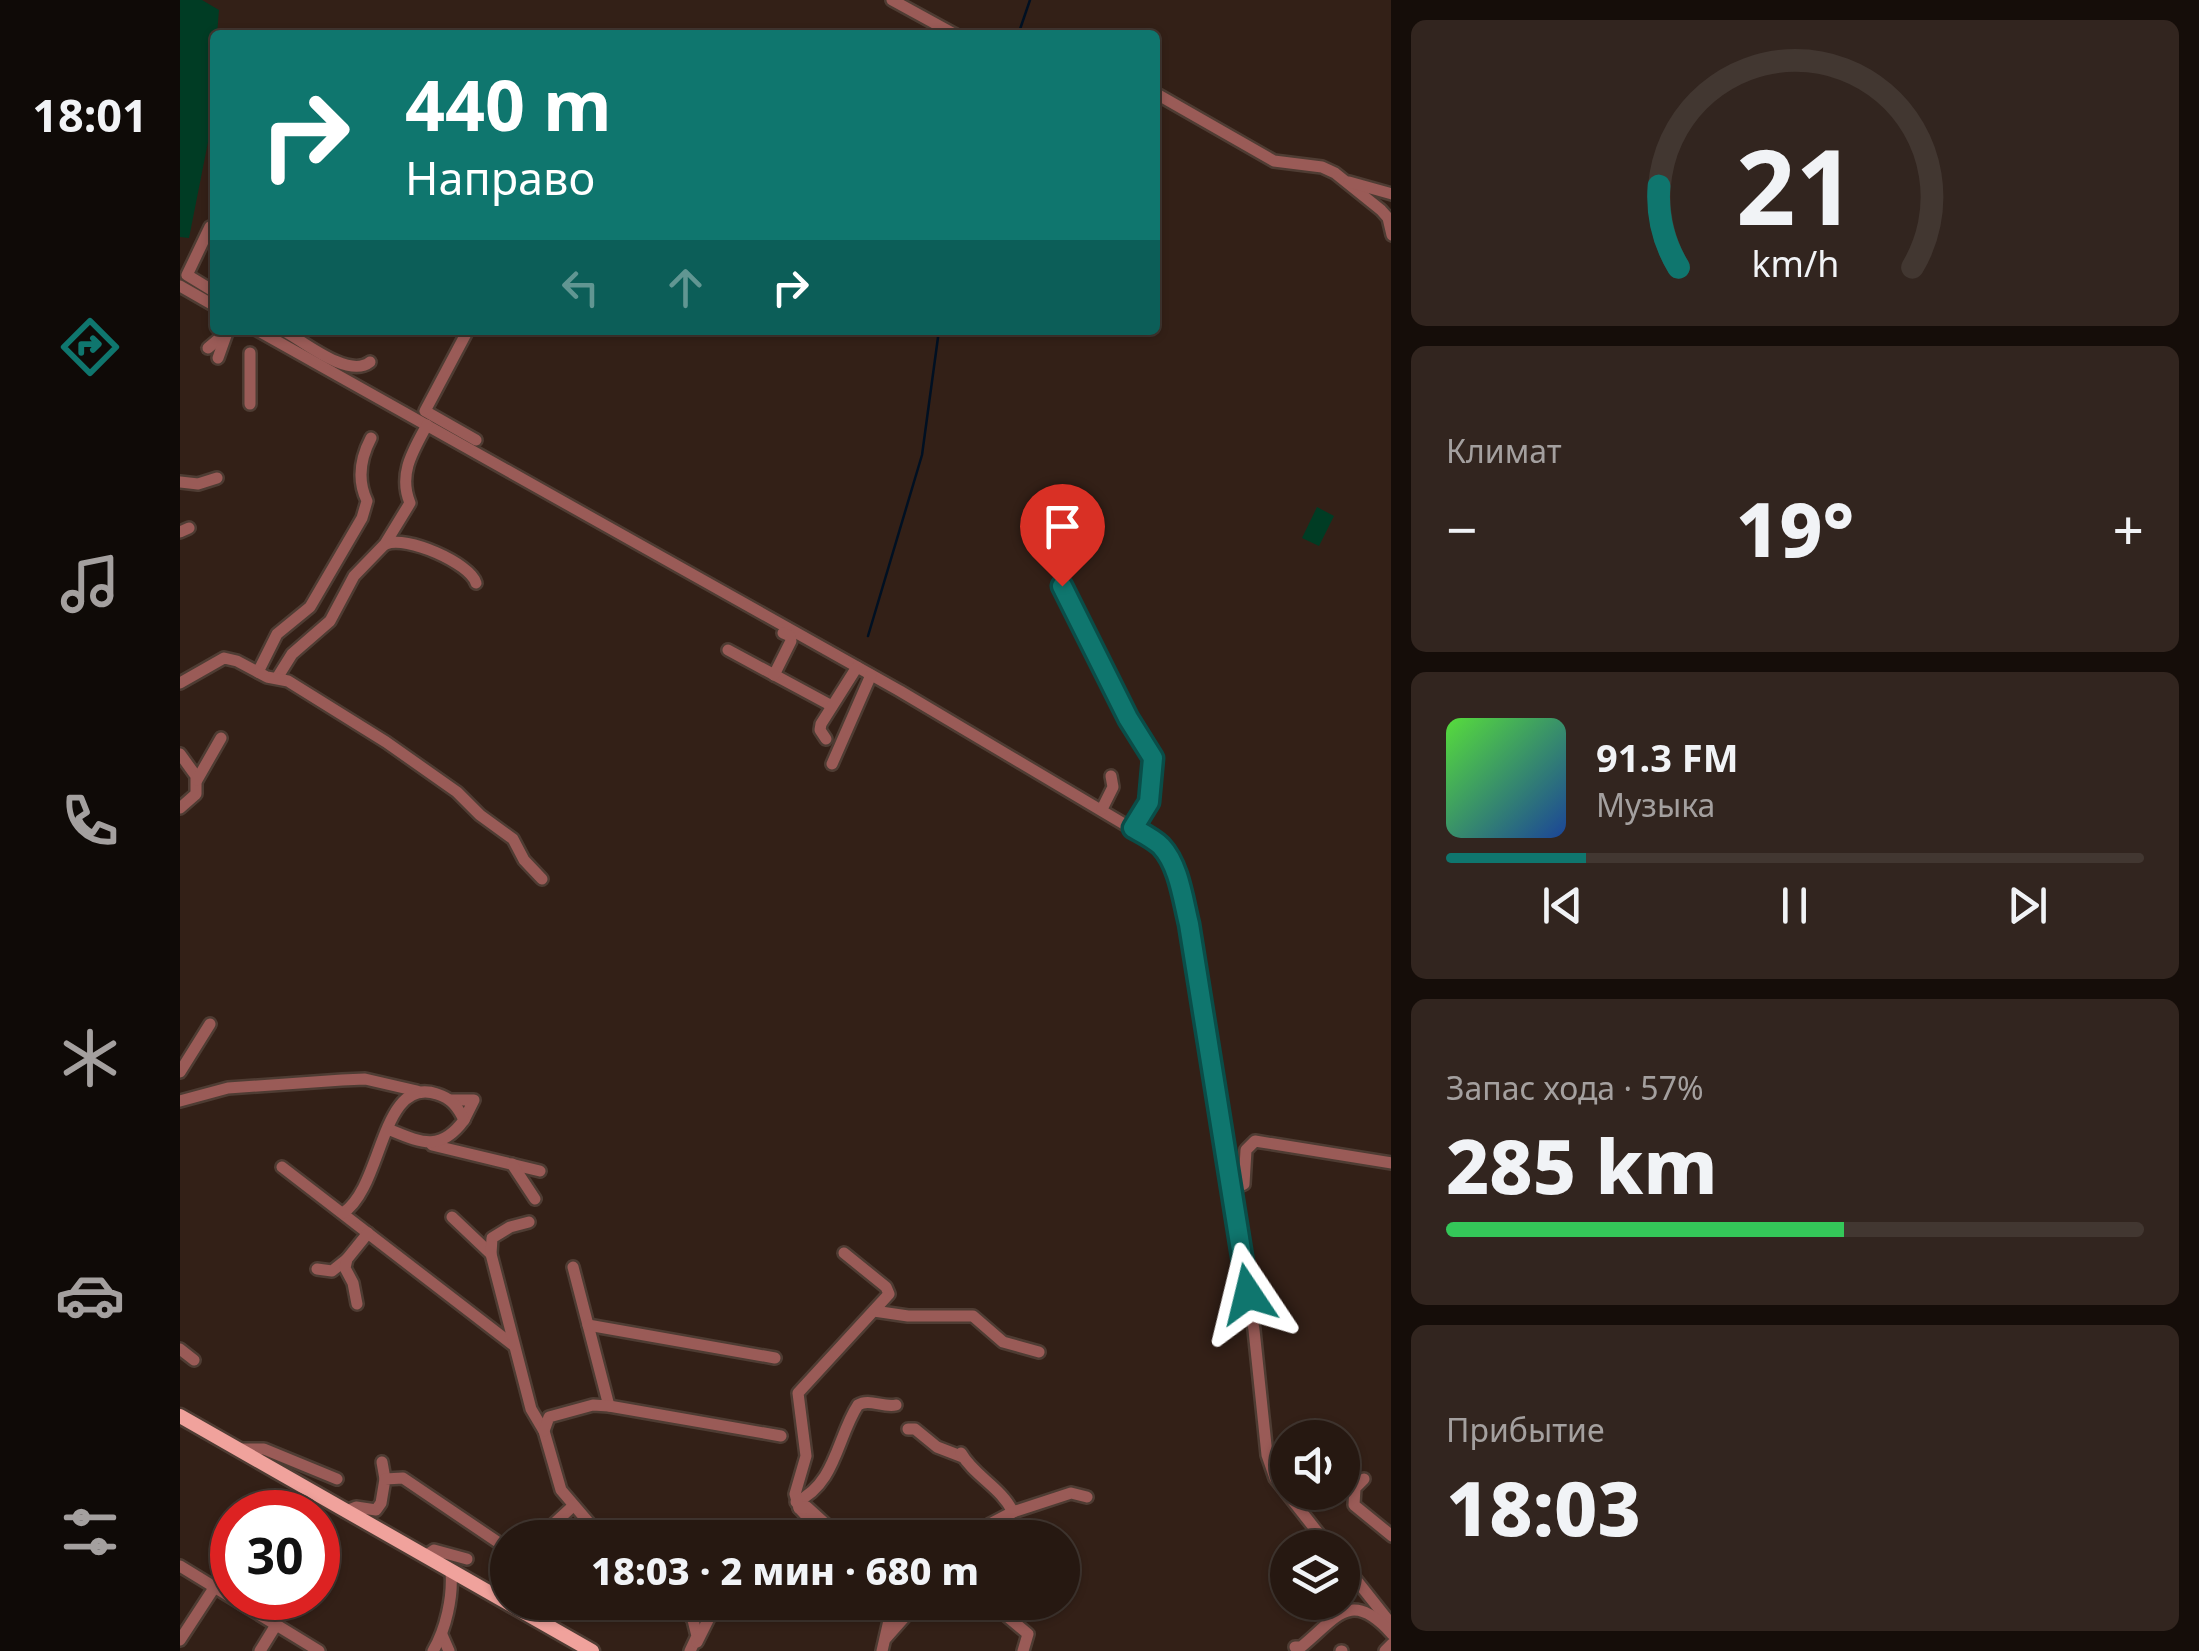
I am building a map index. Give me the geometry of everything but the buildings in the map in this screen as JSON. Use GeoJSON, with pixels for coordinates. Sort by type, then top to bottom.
{"type":"FeatureCollection","features":[{"type":"Feature","properties":{"kind":"main road"},"geometry":{"type":"LineString","coordinates":[[180,1416],[592,1651]]}},
{"type":"Feature","properties":{"kind":"street"},"geometry":{"type":"LineString","coordinates":[[892,0],[947,30]]}},
{"type":"Feature","properties":{"kind":"street"},"geometry":{"type":"LineString","coordinates":[[1160,95],[1274,161],[1322,167],[1349,182],[1391,194]]}},
{"type":"Feature","properties":{"kind":"street"},"geometry":{"type":"LineString","coordinates":[[1349,182],[1388,218],[1391,230]]}},
{"type":"Feature","properties":{"kind":"street"},"geometry":{"type":"LineString","coordinates":[[210,227],[187,275],[210,289]]}},
{"type":"Feature","properties":{"kind":"street"},"geometry":{"type":"LineString","coordinates":[[180,286],[210,303]]}},
{"type":"Feature","properties":{"kind":"street"},"geometry":{"type":"LineString","coordinates":[[208,348],[224,335]]}},
{"type":"Feature","properties":{"kind":"street"},"geometry":{"type":"LineString","coordinates":[[218,358],[227,335]]}},
{"type":"Feature","properties":{"kind":"street"},"geometry":{"type":"LineString","coordinates":[[267,335],[785,632],[871,674],[1161,846],[1177,878],[1199,971],[1254,1330],[1270,1468],[1316,1530]]}},
{"type":"Feature","properties":{"kind":"street"},"geometry":{"type":"LineString","coordinates":[[292,335],[349,368],[363,368],[370,362]]}},
{"type":"Feature","properties":{"kind":"street"},"geometry":{"type":"LineString","coordinates":[[465,335],[425,410],[476,440]]}},
{"type":"Feature","properties":{"kind":"street"},"geometry":{"type":"LineString","coordinates":[[250,353],[250,404]]}},
{"type":"Feature","properties":{"kind":"street"},"geometry":{"type":"LineString","coordinates":[[276,678],[292,654],[330,620],[354,576],[385,544],[410,503],[404,484],[406,471],[427,424]]}},
{"type":"Feature","properties":{"kind":"street"},"geometry":{"type":"LineString","coordinates":[[258,672],[277,634],[310,607],[362,518],[367,501],[359,483],[371,438]]}},
{"type":"Feature","properties":{"kind":"street"},"geometry":{"type":"LineString","coordinates":[[180,482],[198,484],[217,478]]}},
{"type":"Feature","properties":{"kind":"street"},"geometry":{"type":"LineString","coordinates":[[385,544],[394,540],[422,548],[467,570],[476,584]]}},
{"type":"Feature","properties":{"kind":"street"},"geometry":{"type":"LineString","coordinates":[[1062,586],[1128,718],[1153,758],[1149,802],[1133,828]]}},
{"type":"Feature","properties":{"kind":"street"},"geometry":{"type":"LineString","coordinates":[[774,675],[787,653],[785,632]]}},
{"type":"Feature","properties":{"kind":"street"},"geometry":{"type":"LineString","coordinates":[[728,650],[832,706]]}},
{"type":"Feature","properties":{"kind":"street"},"geometry":{"type":"LineString","coordinates":[[180,683],[224,658],[288,681],[386,742],[456,792],[513,839],[524,860],[542,879]]}},
{"type":"Feature","properties":{"kind":"street"},"geometry":{"type":"LineString","coordinates":[[826,738],[820,730],[857,667]]}},
{"type":"Feature","properties":{"kind":"street"},"geometry":{"type":"LineString","coordinates":[[832,764],[871,674]]}},
{"type":"Feature","properties":{"kind":"street"},"geometry":{"type":"LineString","coordinates":[[180,808],[196,794],[197,780],[221,738]]}},
{"type":"Feature","properties":{"kind":"street"},"geometry":{"type":"LineString","coordinates":[[180,754],[197,780]]}},
{"type":"Feature","properties":{"kind":"street"},"geometry":{"type":"LineString","coordinates":[[1102,809],[1113,787],[1111,776]]}},
{"type":"Feature","properties":{"kind":"street"},"geometry":{"type":"LineString","coordinates":[[180,1072],[210,1024]]}},
{"type":"Feature","properties":{"kind":"street"},"geometry":{"type":"LineString","coordinates":[[180,1101],[228,1088],[364,1079],[450,1100],[464,1120],[447,1137],[428,1144]]}},
{"type":"Feature","properties":{"kind":"street"},"geometry":{"type":"LineString","coordinates":[[342,1213],[367,1186],[401,1101],[418,1091]]}},
{"type":"Feature","properties":{"kind":"street"},"geometry":{"type":"LineString","coordinates":[[388,1129],[428,1144],[540,1171]]}},
{"type":"Feature","properties":{"kind":"street"},"geometry":{"type":"LineString","coordinates":[[1231,1189],[1244,1184],[1246,1150],[1255,1141],[1391,1163]]}},
{"type":"Feature","properties":{"kind":"street"},"geometry":{"type":"LineString","coordinates":[[512,1164],[535,1199]]}},
{"type":"Feature","properties":{"kind":"street"},"geometry":{"type":"LineString","coordinates":[[282,1166],[514,1345]]}},
{"type":"Feature","properties":{"kind":"street"},"geometry":{"type":"LineString","coordinates":[[452,1218],[486,1250],[532,1413],[544,1431],[561,1490],[585,1520]]}},
{"type":"Feature","properties":{"kind":"street"},"geometry":{"type":"LineString","coordinates":[[486,1250],[492,1238],[510,1227],[530,1222]]}},
{"type":"Feature","properties":{"kind":"street"},"geometry":{"type":"LineString","coordinates":[[317,1269],[341,1266],[368,1232]]}},
{"type":"Feature","properties":{"kind":"street"},"geometry":{"type":"LineString","coordinates":[[797,1505],[806,1456],[798,1393],[889,1291],[844,1253]]}},
{"type":"Feature","properties":{"kind":"street"},"geometry":{"type":"LineString","coordinates":[[341,1266],[353,1283],[357,1304]]}},
{"type":"Feature","properties":{"kind":"street"},"geometry":{"type":"LineString","coordinates":[[573,1267],[609,1406]]}},
{"type":"Feature","properties":{"kind":"street"},"geometry":{"type":"LineString","coordinates":[[874,1311],[908,1316],[972,1316],[1003,1342],[1039,1352]]}},
{"type":"Feature","properties":{"kind":"street"},"geometry":{"type":"LineString","coordinates":[[588,1326],[776,1358]]}},
{"type":"Feature","properties":{"kind":"street"},"geometry":{"type":"LineString","coordinates":[[180,1349],[194,1360]]}},
{"type":"Feature","properties":{"kind":"street"},"geometry":{"type":"LineString","coordinates":[[797,1505],[827,1474],[858,1404],[866,1401],[888,1407],[896,1405]]}},
{"type":"Feature","properties":{"kind":"street"},"geometry":{"type":"LineString","coordinates":[[544,1431],[549,1417],[580,1408],[609,1406],[781,1436]]}},
{"type":"Feature","properties":{"kind":"street"},"geometry":{"type":"LineString","coordinates":[[908,1429],[915,1429],[948,1452],[962,1455],[1013,1512]]}},
{"type":"Feature","properties":{"kind":"street"},"geometry":{"type":"LineString","coordinates":[[238,1449],[264,1449],[337,1479]]}},
{"type":"Feature","properties":{"kind":"street"},"geometry":{"type":"LineString","coordinates":[[376,1510],[385,1480],[382,1462]]}},
{"type":"Feature","properties":{"kind":"street"},"geometry":{"type":"LineString","coordinates":[[385,1480],[403,1478],[490,1536]]}},
{"type":"Feature","properties":{"kind":"street"},"geometry":{"type":"LineString","coordinates":[[1364,1478],[1356,1488],[1354,1505],[1390,1532]]}},
{"type":"Feature","properties":{"kind":"street"},"geometry":{"type":"LineString","coordinates":[[998,1520],[1071,1492],[1087,1497]]}},
{"type":"Feature","properties":{"kind":"street"},"geometry":{"type":"LineString","coordinates":[[797,1505],[811,1520]]}},
{"type":"Feature","properties":{"kind":"street"},"geometry":{"type":"LineString","coordinates":[[797,1505],[807,1506],[824,1520]]}},
{"type":"Feature","properties":{"kind":"street"},"geometry":{"type":"LineString","coordinates":[[346,1510],[356,1506],[391,1513]]}},
{"type":"Feature","properties":{"kind":"street"},"geometry":{"type":"LineString","coordinates":[[558,1520],[573,1506]]}},
{"type":"Feature","properties":{"kind":"street"},"geometry":{"type":"LineString","coordinates":[[425,1556],[434,1550],[467,1559]]}},
{"type":"Feature","properties":{"kind":"street"},"geometry":{"type":"LineString","coordinates":[[180,1566],[210,1585]]}},
{"type":"Feature","properties":{"kind":"street"},"geometry":{"type":"LineString","coordinates":[[449,1651],[442,1622],[452,1589],[451,1571]]}},
{"type":"Feature","properties":{"kind":"street"},"geometry":{"type":"LineString","coordinates":[[1360,1585],[1391,1624]]}},
{"type":"Feature","properties":{"kind":"street"},"geometry":{"type":"LineString","coordinates":[[180,1640],[210,1594]]}},
{"type":"Feature","properties":{"kind":"street"},"geometry":{"type":"LineString","coordinates":[[1295,1647],[1311,1640],[1336,1614],[1349,1610],[1374,1617],[1391,1633]]}},
{"type":"Feature","properties":{"kind":"street"},"geometry":{"type":"LineString","coordinates":[[268,1620],[318,1651]]}},
{"type":"Feature","properties":{"kind":"street"},"geometry":{"type":"LineString","coordinates":[[693,1620],[693,1646]]}},
{"type":"Feature","properties":{"kind":"street"},"geometry":{"type":"LineString","coordinates":[[693,1646],[707,1620]]}},
{"type":"Feature","properties":{"kind":"street"},"geometry":{"type":"LineString","coordinates":[[884,1644],[904,1620]]}},
{"type":"Feature","properties":{"kind":"street"},"geometry":{"type":"LineString","coordinates":[[1012,1620],[1026,1631],[1029,1639],[1022,1651]]}},
{"type":"Feature","properties":{"kind":"street"},"geometry":{"type":"LineString","coordinates":[[260,1651],[276,1625]]}},
{"type":"Feature","properties":{"kind":"street"},"geometry":{"type":"LineString","coordinates":[[892,1651],[898,1627]]}},
{"type":"Feature","properties":{"kind":"street"},"geometry":{"type":"LineString","coordinates":[[433,1651],[442,1634]]}},
{"type":"Feature","properties":{"kind":"green space"},"geometry":{"type":"Polygon","coordinates":[[[180,0],[202,0],[219,10],[217,30],[210,30],[208,142],[189,238],[180,237],[180,0]]]}},
{"type":"Feature","properties":{"kind":"green space"},"geometry":{"type":"Polygon","coordinates":[[[1317,507],[1334,516],[1319,546],[1302,538],[1317,507]]]}},
{"type":"Feature","properties":{"kind":"waterway"},"geometry":{"type":"LineString","coordinates":[[1020,30],[1030,0]]}},
{"type":"Feature","properties":{"kind":"waterway"},"geometry":{"type":"LineString","coordinates":[[868,636],[922,455],[938,335]]}},
{"type":"Feature","properties":{"kind":"route"},"geometry":{"type":"LineString","coordinates":[[1062,586],[1101,667],[1153,758],[1149,802],[1133,828],[1161,846],[1166,854],[1189,924],[1248,1294]]}}]}
